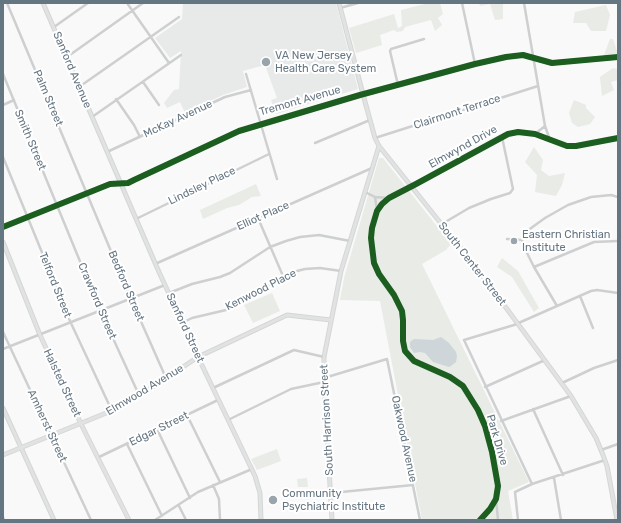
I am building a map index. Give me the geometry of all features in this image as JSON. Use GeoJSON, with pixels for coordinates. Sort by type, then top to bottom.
{"type":"FeatureCollection","features":[{"type":"Feature","properties":{"kind":"main road","name":"Sanford Avenue"},"geometry":{"type":"LineString","coordinates":[[42,3],[54,27],[101,136]]}},
{"type":"Feature","properties":{"kind":"main road","name":"South Center Street"},"geometry":{"type":"LineString","coordinates":[[339,3],[375,138],[379,146],[442,224],[571,396],[605,460],[618,520]]}},
{"type":"Feature","properties":{"kind":"main road","name":"Tremont Avenue"},"geometry":{"type":"LineString","coordinates":[[3,227],[110,184],[121,184],[134,180],[238,130],[363,94],[475,64],[515,56],[534,57],[552,63],[618,57]]}},
{"type":"Feature","properties":{"kind":"main road","name":"Sanford Street"},"geometry":{"type":"LineString","coordinates":[[101,136],[155,264],[218,400],[252,469],[259,486],[261,520]]}},
{"type":"Feature","properties":{"kind":"main road","name":"South Harrison Street"},"geometry":{"type":"LineString","coordinates":[[332,520],[324,382],[324,356],[341,271],[379,146]]}},
{"type":"Feature","properties":{"kind":"main road","name":"Halsted Street"},"geometry":{"type":"LineString","coordinates":[[3,242],[40,335],[81,424],[99,457],[128,520]]}},
{"type":"Feature","properties":{"kind":"main road","name":"Elmwood Avenue"},"geometry":{"type":"LineString","coordinates":[[3,455],[112,411],[198,357],[287,315],[331,320]]}},
{"type":"Feature","properties":{"kind":"main road"},"geometry":{"type":"LineString","coordinates":[[3,408],[54,520]]}},
{"type":"Feature","properties":{"kind":"street","name":"Palm Street"},"geometry":{"type":"LineString","coordinates":[[7,3],[88,193]]}},
{"type":"Feature","properties":{"kind":"street"},"geometry":{"type":"LineString","coordinates":[[54,27],[88,3]]}},
{"type":"Feature","properties":{"kind":"street"},"geometry":{"type":"LineString","coordinates":[[127,3],[169,63]]}},
{"type":"Feature","properties":{"kind":"street"},"geometry":{"type":"LineString","coordinates":[[66,57],[143,3]]}},
{"type":"Feature","properties":{"kind":"street"},"geometry":{"type":"LineString","coordinates":[[340,8],[358,3]]}},
{"type":"Feature","properties":{"kind":"street"},"geometry":{"type":"LineString","coordinates":[[462,3],[475,64]]}},
{"type":"Feature","properties":{"kind":"street"},"geometry":{"type":"LineString","coordinates":[[524,3],[545,126],[550,140]]}},
{"type":"Feature","properties":{"kind":"street"},"geometry":{"type":"LineString","coordinates":[[79,87],[180,17]]}},
{"type":"Feature","properties":{"kind":"street"},"geometry":{"type":"LineString","coordinates":[[398,85],[390,51],[391,49],[424,39]]}},
{"type":"Feature","properties":{"kind":"street"},"geometry":{"type":"LineString","coordinates":[[92,117],[181,55]]}},
{"type":"Feature","properties":{"kind":"street","name":"Smith Street"},"geometry":{"type":"LineString","coordinates":[[3,74],[58,205]]}},
{"type":"Feature","properties":{"kind":"street"},"geometry":{"type":"LineString","coordinates":[[246,74],[277,179]]}},
{"type":"Feature","properties":{"kind":"street"},"geometry":{"type":"LineString","coordinates":[[143,82],[159,105]]}},
{"type":"Feature","properties":{"kind":"street","name":"Clairmont Terrace"},"geometry":{"type":"LineString","coordinates":[[375,138],[538,86]]}},
{"type":"Feature","properties":{"kind":"street","name":"McKay Avenue"},"geometry":{"type":"LineString","coordinates":[[107,152],[225,97],[251,90]]}},
{"type":"Feature","properties":{"kind":"street"},"geometry":{"type":"LineString","coordinates":[[116,99],[134,125],[140,137]]}},
{"type":"Feature","properties":{"kind":"street"},"geometry":{"type":"LineString","coordinates":[[3,105],[14,100]]}},
{"type":"Feature","properties":{"kind":"street"},"geometry":{"type":"LineString","coordinates":[[315,143],[370,120]]}},
{"type":"Feature","properties":{"kind":"street"},"geometry":{"type":"LineString","coordinates":[[535,134],[545,126]]}},
{"type":"Feature","properties":{"kind":"street","name":"Elmwynd Drive"},"geometry":{"type":"LineString","coordinates":[[412,186],[502,137],[518,132],[535,134],[560,145],[567,146],[576,146],[618,138]]}},
{"type":"Feature","properties":{"kind":"street"},"geometry":{"type":"LineString","coordinates":[[442,224],[469,208],[510,193],[513,189],[502,137]]}},
{"type":"Feature","properties":{"kind":"street","name":"Lindsley Place"},"geometry":{"type":"LineString","coordinates":[[136,218],[269,154]]}},
{"type":"Feature","properties":{"kind":"street","name":"Telford Street"},"geometry":{"type":"LineString","coordinates":[[3,156],[71,322],[112,411]]}},
{"type":"Feature","properties":{"kind":"street","name":"Elliot Place"},"geometry":{"type":"LineString","coordinates":[[155,264],[372,168]]}},
{"type":"Feature","properties":{"kind":"street","name":"Park Drive"},"geometry":{"type":"LineString","coordinates":[[412,186],[389,198],[377,211],[371,238],[374,263],[379,274],[394,295],[402,311],[402,341],[405,351],[414,361],[450,377],[462,386],[470,396],[485,426],[497,476],[498,486],[496,499],[498,520]]}},
{"type":"Feature","properties":{"kind":"street"},"geometry":{"type":"LineString","coordinates":[[365,192],[375,197],[389,198]]}},
{"type":"Feature","properties":{"kind":"street","name":"Bedford Street"},"geometry":{"type":"LineString","coordinates":[[88,193],[166,378]]}},
{"type":"Feature","properties":{"kind":"street"},"geometry":{"type":"LineString","coordinates":[[557,306],[534,267],[522,240],[523,235],[526,231],[568,205],[591,197],[611,195],[618,197]]}},
{"type":"Feature","properties":{"kind":"street"},"geometry":{"type":"LineString","coordinates":[[375,197],[377,211]]}},
{"type":"Feature","properties":{"kind":"street","name":"Crawford Street"},"geometry":{"type":"LineString","coordinates":[[58,205],[100,310],[139,395]]}},
{"type":"Feature","properties":{"kind":"street"},"geometry":{"type":"LineString","coordinates":[[258,218],[283,276]]}},
{"type":"Feature","properties":{"kind":"street"},"geometry":{"type":"LineString","coordinates":[[169,293],[192,284],[230,273],[270,247],[300,237],[319,235],[351,241]]}},
{"type":"Feature","properties":{"kind":"street"},"geometry":{"type":"LineString","coordinates":[[507,239],[522,240]]}},
{"type":"Feature","properties":{"kind":"street"},"geometry":{"type":"LineString","coordinates":[[534,267],[594,242],[618,241]]}},
{"type":"Feature","properties":{"kind":"street","name":"Kenwood Place"},"geometry":{"type":"LineString","coordinates":[[182,323],[192,318],[226,310],[238,305],[283,276],[293,272],[320,268],[341,271]]}},
{"type":"Feature","properties":{"kind":"street"},"geometry":{"type":"LineString","coordinates":[[3,349],[165,285]]}},
{"type":"Feature","properties":{"kind":"street"},"geometry":{"type":"LineString","coordinates":[[532,484],[464,340],[518,324],[590,291],[597,290],[618,293]]}},
{"type":"Feature","properties":{"kind":"street"},"geometry":{"type":"LineString","coordinates":[[580,296],[593,328]]}},
{"type":"Feature","properties":{"kind":"street","name":"Amherst Street"},"geometry":{"type":"LineString","coordinates":[[3,332],[91,520]]}},
{"type":"Feature","properties":{"kind":"street"},"geometry":{"type":"LineString","coordinates":[[213,388],[294,350],[324,356]]}},
{"type":"Feature","properties":{"kind":"street","name":"Oakwood Avenue"},"geometry":{"type":"LineString","coordinates":[[324,378],[387,359],[420,520]]}},
{"type":"Feature","properties":{"kind":"street"},"geometry":{"type":"LineString","coordinates":[[485,387],[545,360]]}},
{"type":"Feature","properties":{"kind":"street"},"geometry":{"type":"LineString","coordinates":[[562,383],[594,368],[618,360]]}},
{"type":"Feature","properties":{"kind":"street"},"geometry":{"type":"LineString","coordinates":[[228,420],[291,389],[324,382]]}},
{"type":"Feature","properties":{"kind":"street"},"geometry":{"type":"LineString","coordinates":[[501,421],[571,396]]}},
{"type":"Feature","properties":{"kind":"street","name":"Edgar Street"},"geometry":{"type":"LineString","coordinates":[[99,457],[218,400]]}},
{"type":"Feature","properties":{"kind":"street"},"geometry":{"type":"LineString","coordinates":[[533,409],[563,475]]}},
{"type":"Feature","properties":{"kind":"street"},"geometry":{"type":"LineString","coordinates":[[187,415],[220,482]]}},
{"type":"Feature","properties":{"kind":"street"},"geometry":{"type":"LineString","coordinates":[[157,429],[190,498]]}},
{"type":"Feature","properties":{"kind":"street"},"geometry":{"type":"LineString","coordinates":[[127,444],[162,516]]}},
{"type":"Feature","properties":{"kind":"street"},"geometry":{"type":"LineString","coordinates":[[601,450],[618,444]]}},
{"type":"Feature","properties":{"kind":"street"},"geometry":{"type":"LineString","coordinates":[[518,520],[515,492],[532,484],[605,460]]}},
{"type":"Feature","properties":{"kind":"street"},"geometry":{"type":"LineString","coordinates":[[155,520],[213,485],[252,469]]}},
{"type":"Feature","properties":{"kind":"street"},"geometry":{"type":"LineString","coordinates":[[554,478],[561,520]]}},
{"type":"Feature","properties":{"kind":"street"},"geometry":{"type":"LineString","coordinates":[[331,493],[413,484]]}},
{"type":"Feature","properties":{"kind":"street"},"geometry":{"type":"LineString","coordinates":[[213,485],[219,499],[220,520]]}},
{"type":"Feature","properties":{"kind":"street"},"geometry":{"type":"LineString","coordinates":[[480,520],[490,509],[496,499]]}},
{"type":"Feature","properties":{"kind":"street"},"geometry":{"type":"LineString","coordinates":[[179,506],[186,520]]}},
{"type":"Feature","properties":{"kind":"shaded area","name":"VA New Jersey Health Care System"},"geometry":{"type":"Polygon","coordinates":[[[183,3],[336,3],[358,89],[276,114],[271,100],[277,98],[265,65],[243,71],[247,87],[223,95],[185,113],[180,102],[167,108],[164,103],[174,90],[179,89],[181,51],[170,58],[155,38],[182,19],[183,3]]]}},
{"type":"Feature","properties":{"kind":"shaded area"},"geometry":{"type":"Polygon","coordinates":[[[429,3],[440,3],[443,14],[438,18],[442,25],[435,31],[431,20],[405,27],[403,31],[397,32],[394,30],[380,35],[382,45],[356,53],[349,28],[394,14],[398,28],[402,26],[401,10],[429,3]]]}},
{"type":"Feature","properties":{"kind":"shaded area"},"geometry":{"type":"Polygon","coordinates":[[[479,3],[503,3],[503,19],[495,20],[490,4],[480,6],[479,3]]]}},
{"type":"Feature","properties":{"kind":"shaded area"},"geometry":{"type":"Polygon","coordinates":[[[606,5],[610,15],[606,31],[591,31],[586,23],[573,23],[575,12],[606,5]]]}},
{"type":"Feature","properties":{"kind":"shaded area"},"geometry":{"type":"Polygon","coordinates":[[[610,39],[613,39],[618,54],[604,55],[610,39]]]}},
{"type":"Feature","properties":{"kind":"shaded area"},"geometry":{"type":"Polygon","coordinates":[[[613,68],[618,69],[618,80],[611,82],[614,90],[602,96],[600,77],[613,68]]]}},
{"type":"Feature","properties":{"kind":"shaded area"},"geometry":{"type":"Polygon","coordinates":[[[574,100],[586,105],[586,108],[595,117],[590,124],[578,127],[572,123],[569,113],[574,100]]]}},
{"type":"Feature","properties":{"kind":"shaded area"},"geometry":{"type":"Polygon","coordinates":[[[534,147],[543,160],[541,170],[549,176],[565,173],[562,185],[556,196],[535,192],[537,175],[525,162],[534,147]]]}},
{"type":"Feature","properties":{"kind":"shaded area"},"geometry":{"type":"Polygon","coordinates":[[[379,158],[383,158],[451,244],[446,250],[422,264],[529,482],[508,491],[513,520],[422,520],[380,301],[340,300],[344,278],[379,158]]]}},
{"type":"Feature","properties":{"kind":"shaded area"},"geometry":{"type":"Polygon","coordinates":[[[256,184],[261,196],[252,197],[239,205],[227,208],[203,219],[200,210],[256,184]]]}},
{"type":"Feature","properties":{"kind":"shaded area"},"geometry":{"type":"Polygon","coordinates":[[[502,258],[518,271],[539,308],[534,312],[512,277],[497,267],[502,258]]]}},
{"type":"Feature","properties":{"kind":"shaded area"},"geometry":{"type":"Polygon","coordinates":[[[272,293],[280,311],[253,323],[244,305],[272,293]]]}},
{"type":"Feature","properties":{"kind":"shaded area"},"geometry":{"type":"Polygon","coordinates":[[[441,337],[449,343],[456,352],[456,362],[449,367],[433,362],[425,353],[414,353],[410,347],[410,342],[414,339],[433,340],[441,337]]]}},
{"type":"Feature","properties":{"kind":"shaded area"},"geometry":{"type":"Polygon","coordinates":[[[277,449],[281,461],[257,470],[251,459],[277,449]]]}},
{"type":"Feature","properties":{"kind":"shaded area"},"geometry":{"type":"Polygon","coordinates":[[[307,478],[308,487],[298,487],[297,479],[307,478]]]}},
{"type":"Feature","properties":{"kind":"cycle path"},"geometry":{"type":"LineString","coordinates":[[3,227],[110,184],[128,183],[239,131],[360,95],[506,57],[523,55],[552,63],[618,57]]}},
{"type":"Feature","properties":{"kind":"cycle path"},"geometry":{"type":"LineString","coordinates":[[480,520],[490,509],[496,499],[498,486],[492,452],[485,426],[478,410],[463,386],[450,377],[414,361],[405,351],[403,341],[402,311],[394,295],[379,274],[374,263],[371,238],[377,211],[389,198],[508,134],[518,132],[535,134],[567,146],[576,146],[618,138]]}},
{"type":"Feature","properties":{"kind":"place","name":"VA New Jersey Health Care System"},"geometry":{"type":"Point","coordinates":[266,62]}},
{"type":"Feature","properties":{"kind":"place","name":"Eastern Christian Institute"},"geometry":{"type":"Point","coordinates":[514,241]}},
{"type":"Feature","properties":{"kind":"place","name":"Community Psychiatric Institute"},"geometry":{"type":"Point","coordinates":[273,500]}}]}
